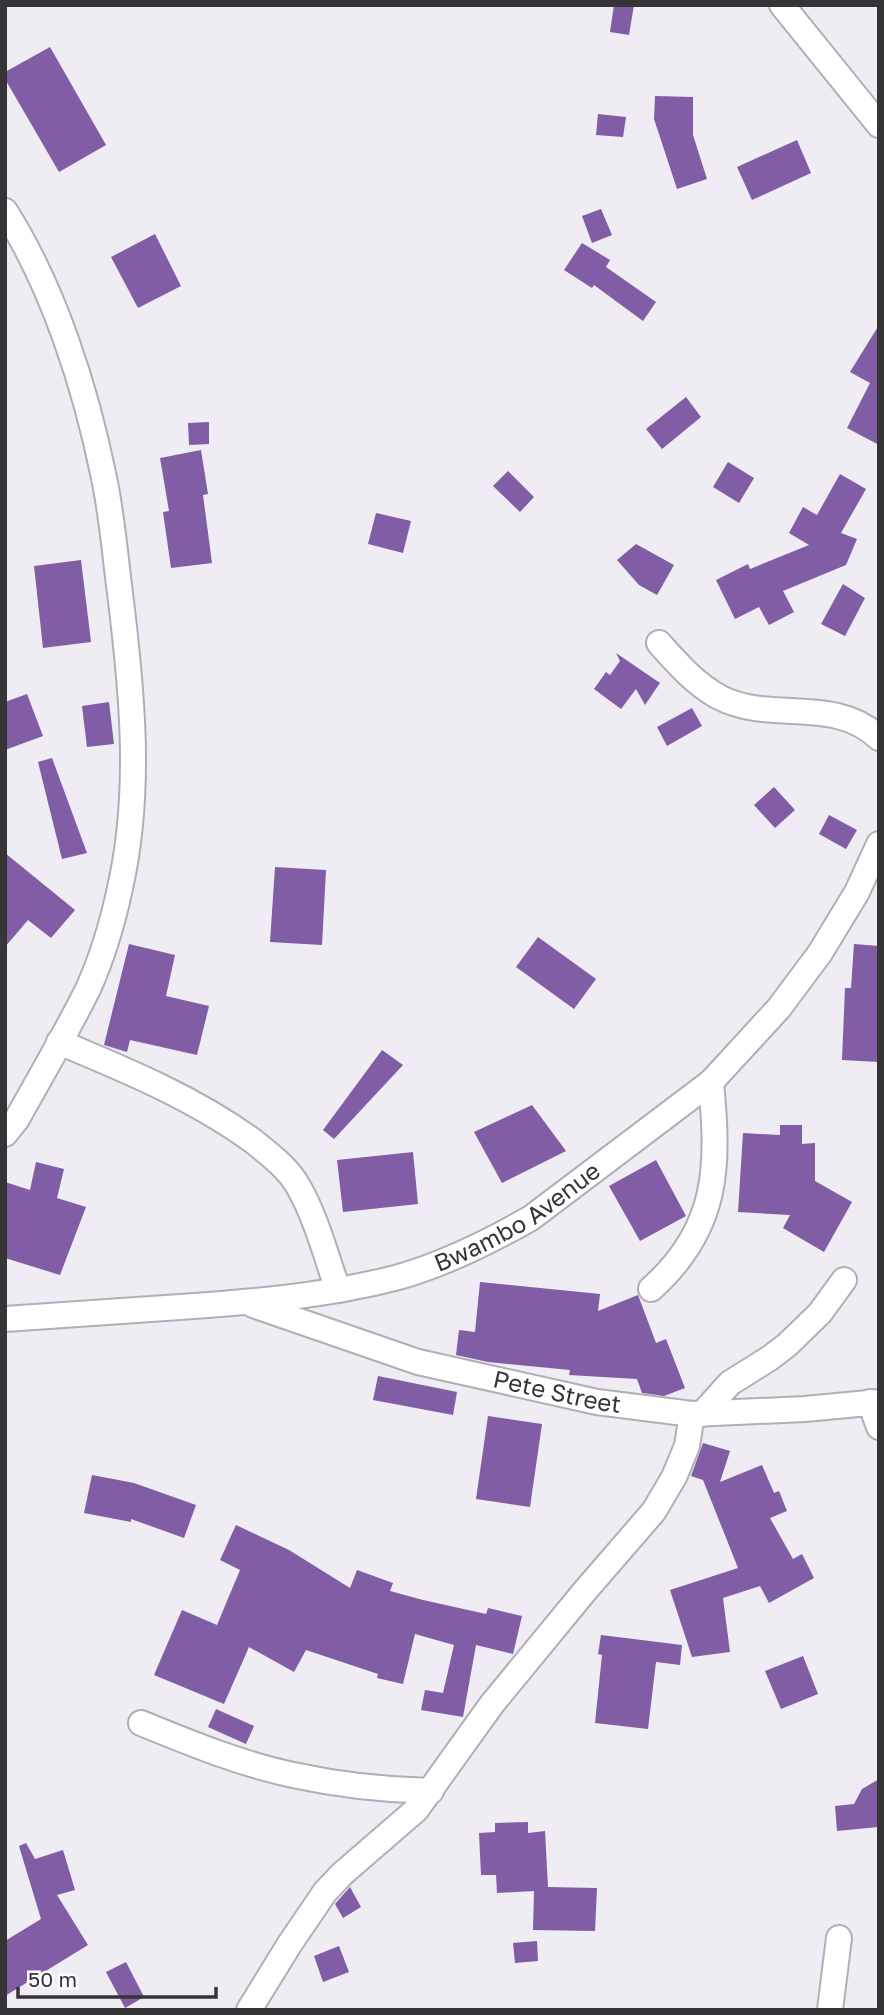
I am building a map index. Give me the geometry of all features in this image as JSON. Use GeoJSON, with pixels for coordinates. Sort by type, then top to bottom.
{"type":"FeatureCollection","features":[{"type":"Feature","properties":{"kind":"street"},"geometry":{"type":"LineString","coordinates":[[782,5],[879,125]]}},
{"type":"Feature","properties":{"kind":"street"},"geometry":{"type":"LineString","coordinates":[[5,211],[50,293],[86,405],[105,479],[131,692],[134,743],[131,807],[120,887],[89,986],[17,1119],[5,1134]]}},
{"type":"Feature","properties":{"kind":"street"},"geometry":{"type":"LineString","coordinates":[[659,643],[688,676],[720,698],[746,706],[842,716],[868,727],[879,738]]}},
{"type":"Feature","properties":{"kind":"street","name":"Bwambo Avenue"},"geometry":{"type":"LineString","coordinates":[[5,1318],[246,1302],[338,1290],[397,1278],[500,1236],[531,1218],[711,1082],[779,1009],[820,953],[857,892],[879,844]]}},
{"type":"Feature","properties":{"kind":"street"},"geometry":{"type":"LineString","coordinates":[[59,1042],[140,1075],[224,1120],[266,1151],[290,1174],[301,1191],[338,1290]]}},
{"type":"Feature","properties":{"kind":"street"},"geometry":{"type":"LineString","coordinates":[[652,1289],[686,1253],[709,1196],[715,1171],[716,1146],[711,1082]]}},
{"type":"Feature","properties":{"kind":"street"},"geometry":{"type":"LineString","coordinates":[[249,2010],[325,1892],[398,1826],[431,1791],[492,1704],[654,1511],[674,1477],[697,1414],[730,1383],[786,1345],[820,1313],[844,1280]]}},
{"type":"Feature","properties":{"kind":"street","name":"Pete Street"},"geometry":{"type":"LineString","coordinates":[[246,1302],[418,1362],[597,1402],[697,1414],[805,1409],[874,1402]]}},
{"type":"Feature","properties":{"kind":"street"},"geometry":{"type":"LineString","coordinates":[[874,1402],[879,1427]]}},
{"type":"Feature","properties":{"kind":"street"},"geometry":{"type":"LineString","coordinates":[[141,1723],[199,1746],[292,1775],[371,1789],[431,1791]]}},
{"type":"Feature","properties":{"kind":"street"},"geometry":{"type":"LineString","coordinates":[[830,2010],[839,1938]]}},
{"type":"Feature","properties":{"kind":"building"},"geometry":{"type":"Polygon","coordinates":[[[614,5],[634,5],[629,35],[610,32],[614,5]]]}},
{"type":"Feature","properties":{"kind":"building"},"geometry":{"type":"Polygon","coordinates":[[[50,47],[106,145],[59,172],[5,79],[5,72],[50,47]]]}},
{"type":"Feature","properties":{"kind":"building"},"geometry":{"type":"Polygon","coordinates":[[[655,96],[693,97],[693,135],[707,179],[677,189],[654,119],[655,96]]]}},
{"type":"Feature","properties":{"kind":"building"},"geometry":{"type":"Polygon","coordinates":[[[598,114],[626,117],[623,137],[596,135],[598,114]]]}},
{"type":"Feature","properties":{"kind":"building"},"geometry":{"type":"Polygon","coordinates":[[[797,140],[811,173],[752,200],[737,167],[797,140]]]}},
{"type":"Feature","properties":{"kind":"building"},"geometry":{"type":"Polygon","coordinates":[[[601,209],[612,235],[592,243],[582,216],[601,209]]]}},
{"type":"Feature","properties":{"kind":"building"},"geometry":{"type":"Polygon","coordinates":[[[155,234],[181,286],[138,308],[111,257],[155,234]]]}},
{"type":"Feature","properties":{"kind":"building"},"geometry":{"type":"Polygon","coordinates":[[[582,243],[610,260],[606,267],[656,302],[643,321],[594,285],[592,288],[564,270],[582,243]]]}},
{"type":"Feature","properties":{"kind":"building"},"geometry":{"type":"Polygon","coordinates":[[[879,325],[879,445],[847,428],[870,383],[850,372],[879,325]]]}},
{"type":"Feature","properties":{"kind":"building"},"geometry":{"type":"Polygon","coordinates":[[[686,397],[701,417],[662,449],[646,429],[686,397]]]}},
{"type":"Feature","properties":{"kind":"building"},"geometry":{"type":"Polygon","coordinates":[[[209,422],[209,444],[189,445],[188,423],[209,422]]]}},
{"type":"Feature","properties":{"kind":"building"},"geometry":{"type":"Polygon","coordinates":[[[201,450],[208,494],[203,495],[212,563],[171,568],[163,512],[169,511],[160,458],[201,450]]]}},
{"type":"Feature","properties":{"kind":"building"},"geometry":{"type":"Polygon","coordinates":[[[728,462],[754,478],[739,503],[713,487],[728,462]]]}},
{"type":"Feature","properties":{"kind":"building"},"geometry":{"type":"Polygon","coordinates":[[[508,471],[534,497],[520,512],[493,486],[508,471]]]}},
{"type":"Feature","properties":{"kind":"building"},"geometry":{"type":"Polygon","coordinates":[[[840,474],[866,489],[841,533],[857,539],[846,565],[783,591],[794,612],[769,625],[759,607],[735,619],[716,580],[748,564],[750,569],[809,545],[789,533],[803,507],[817,515],[840,474]]]}},
{"type":"Feature","properties":{"kind":"building"},"geometry":{"type":"Polygon","coordinates":[[[376,513],[411,521],[403,553],[368,544],[376,513]]]}},
{"type":"Feature","properties":{"kind":"building"},"geometry":{"type":"Polygon","coordinates":[[[636,544],[674,565],[657,595],[639,585],[617,560],[636,544]]]}},
{"type":"Feature","properties":{"kind":"building"},"geometry":{"type":"Polygon","coordinates":[[[81,560],[91,642],[43,648],[34,566],[81,560]]]}},
{"type":"Feature","properties":{"kind":"building"},"geometry":{"type":"Polygon","coordinates":[[[843,584],[865,598],[845,636],[821,624],[843,584]]]}},
{"type":"Feature","properties":{"kind":"building"},"geometry":{"type":"Polygon","coordinates":[[[616,653],[660,683],[645,705],[636,689],[621,709],[594,689],[606,672],[610,675],[620,661],[616,653]]]}},
{"type":"Feature","properties":{"kind":"building"},"geometry":{"type":"Polygon","coordinates":[[[27,694],[43,736],[5,750],[5,702],[27,694]]]}},
{"type":"Feature","properties":{"kind":"building"},"geometry":{"type":"Polygon","coordinates":[[[109,702],[114,744],[87,747],[82,706],[109,702]]]}},
{"type":"Feature","properties":{"kind":"building"},"geometry":{"type":"Polygon","coordinates":[[[692,708],[702,726],[667,746],[657,727],[692,708]]]}},
{"type":"Feature","properties":{"kind":"building"},"geometry":{"type":"Polygon","coordinates":[[[52,758],[87,853],[62,859],[38,762],[52,758]]]}},
{"type":"Feature","properties":{"kind":"building"},"geometry":{"type":"Polygon","coordinates":[[[774,787],[795,810],[775,828],[754,805],[774,787]]]}},
{"type":"Feature","properties":{"kind":"building"},"geometry":{"type":"Polygon","coordinates":[[[829,815],[857,830],[846,849],[819,834],[829,815]]]}},
{"type":"Feature","properties":{"kind":"building"},"geometry":{"type":"Polygon","coordinates":[[[5,853],[75,910],[51,938],[28,920],[5,947],[5,853]]]}},
{"type":"Feature","properties":{"kind":"building"},"geometry":{"type":"Polygon","coordinates":[[[275,867],[326,870],[322,945],[270,942],[275,867]]]}},
{"type":"Feature","properties":{"kind":"building"},"geometry":{"type":"Polygon","coordinates":[[[538,937],[596,979],[574,1009],[516,967],[538,937]]]}},
{"type":"Feature","properties":{"kind":"building"},"geometry":{"type":"Polygon","coordinates":[[[129,944],[175,955],[166,996],[209,1006],[197,1055],[130,1040],[127,1052],[104,1045],[129,944]]]}},
{"type":"Feature","properties":{"kind":"building"},"geometry":{"type":"Polygon","coordinates":[[[854,944],[879,946],[879,1062],[842,1060],[845,988],[851,988],[854,944]]]}},
{"type":"Feature","properties":{"kind":"building"},"geometry":{"type":"Polygon","coordinates":[[[382,1050],[403,1065],[334,1139],[323,1130],[382,1050]]]}},
{"type":"Feature","properties":{"kind":"building"},"geometry":{"type":"Polygon","coordinates":[[[532,1105],[566,1151],[502,1183],[474,1132],[532,1105]]]}},
{"type":"Feature","properties":{"kind":"building"},"geometry":{"type":"Polygon","coordinates":[[[780,1125],[802,1125],[802,1144],[815,1143],[815,1181],[852,1202],[824,1252],[783,1228],[790,1215],[738,1212],[743,1133],[780,1135],[780,1125]]]}},
{"type":"Feature","properties":{"kind":"building"},"geometry":{"type":"Polygon","coordinates":[[[413,1152],[418,1204],[343,1212],[337,1160],[413,1152]]]}},
{"type":"Feature","properties":{"kind":"building"},"geometry":{"type":"Polygon","coordinates":[[[656,1160],[686,1216],[640,1241],[609,1186],[656,1160]]]}},
{"type":"Feature","properties":{"kind":"building"},"geometry":{"type":"Polygon","coordinates":[[[36,1162],[64,1169],[57,1198],[86,1207],[60,1275],[5,1258],[5,1182],[30,1190],[36,1162]]]}},
{"type":"Feature","properties":{"kind":"building"},"geometry":{"type":"Polygon","coordinates":[[[480,1282],[600,1294],[598,1311],[638,1295],[656,1343],[666,1339],[685,1388],[664,1396],[642,1393],[637,1379],[569,1375],[570,1370],[488,1362],[456,1355],[459,1330],[475,1332],[480,1282]]]}},
{"type":"Feature","properties":{"kind":"building"},"geometry":{"type":"Polygon","coordinates":[[[378,1376],[457,1392],[453,1415],[373,1400],[378,1376]]]}},
{"type":"Feature","properties":{"kind":"building"},"geometry":{"type":"Polygon","coordinates":[[[488,1416],[542,1424],[530,1507],[476,1499],[488,1416]]]}},
{"type":"Feature","properties":{"kind":"building"},"geometry":{"type":"Polygon","coordinates":[[[703,1443],[730,1451],[720,1482],[762,1465],[774,1493],[779,1491],[787,1511],[770,1518],[793,1559],[802,1554],[814,1578],[769,1603],[760,1586],[723,1598],[730,1652],[692,1657],[670,1590],[738,1568],[703,1480],[691,1476],[703,1443]]]}},
{"type":"Feature","properties":{"kind":"building"},"geometry":{"type":"Polygon","coordinates":[[[92,1475],[134,1483],[196,1505],[184,1538],[131,1519],[131,1522],[84,1513],[92,1475]]]}},
{"type":"Feature","properties":{"kind":"building"},"geometry":{"type":"Polygon","coordinates":[[[236,1525],[289,1550],[350,1588],[357,1570],[393,1583],[390,1591],[486,1614],[488,1608],[522,1616],[513,1654],[476,1645],[463,1717],[421,1710],[425,1690],[443,1693],[454,1645],[415,1634],[403,1684],[377,1678],[378,1674],[306,1650],[294,1672],[249,1647],[224,1704],[154,1675],[182,1610],[217,1625],[240,1570],[220,1560],[236,1525]]]}},
{"type":"Feature","properties":{"kind":"building"},"geometry":{"type":"Polygon","coordinates":[[[601,1635],[682,1645],[680,1665],[656,1662],[648,1729],[595,1723],[602,1655],[598,1654],[601,1635]]]}},
{"type":"Feature","properties":{"kind":"building"},"geometry":{"type":"Polygon","coordinates":[[[803,1656],[818,1694],[781,1709],[765,1671],[803,1656]]]}},
{"type":"Feature","properties":{"kind":"building"},"geometry":{"type":"Polygon","coordinates":[[[216,1709],[254,1726],[246,1744],[208,1727],[216,1709]]]}},
{"type":"Feature","properties":{"kind":"building"},"geometry":{"type":"Polygon","coordinates":[[[879,1779],[878,1827],[837,1831],[835,1806],[854,1804],[862,1789],[879,1779]]]}},
{"type":"Feature","properties":{"kind":"building"},"geometry":{"type":"Polygon","coordinates":[[[528,1822],[528,1833],[545,1831],[548,1887],[597,1888],[595,1931],[533,1930],[534,1891],[497,1893],[496,1875],[481,1875],[479,1833],[495,1832],[495,1823],[528,1822]]]}},
{"type":"Feature","properties":{"kind":"building"},"geometry":{"type":"Polygon","coordinates":[[[26,1843],[35,1859],[63,1850],[75,1890],[57,1895],[88,1945],[5,1996],[5,1941],[41,1919],[19,1846],[26,1843]]]}},
{"type":"Feature","properties":{"kind":"building"},"geometry":{"type":"Polygon","coordinates":[[[350,1887],[361,1907],[343,1918],[335,1904],[350,1887]]]}},
{"type":"Feature","properties":{"kind":"building"},"geometry":{"type":"Polygon","coordinates":[[[537,1941],[538,1961],[515,1963],[513,1943],[537,1941]]]}},
{"type":"Feature","properties":{"kind":"building"},"geometry":{"type":"Polygon","coordinates":[[[339,1946],[349,1972],[323,1982],[314,1956],[339,1946]]]}},
{"type":"Feature","properties":{"kind":"building"},"geometry":{"type":"Polygon","coordinates":[[[126,1962],[144,1997],[125,2008],[106,1972],[126,1962]]]}}]}
